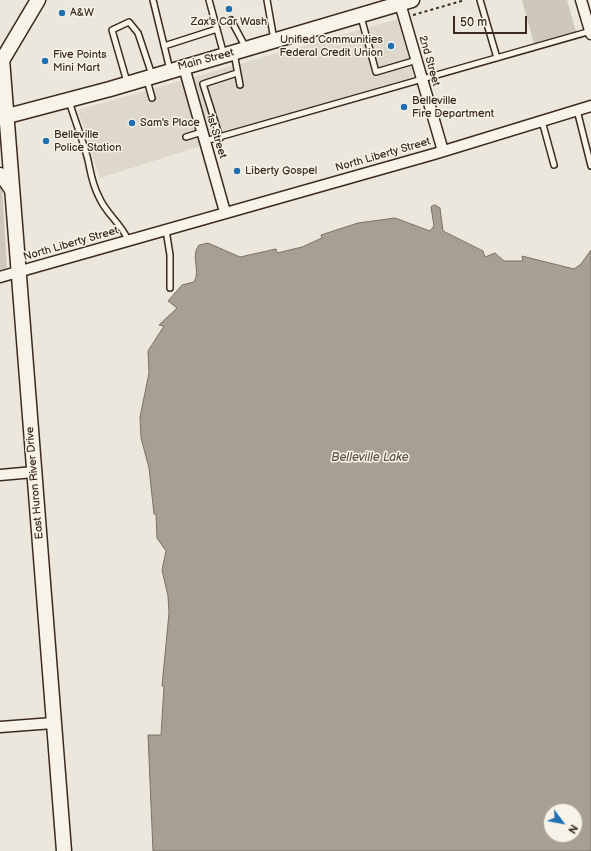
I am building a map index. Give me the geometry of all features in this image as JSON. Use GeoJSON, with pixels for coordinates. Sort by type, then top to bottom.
{"type":"FeatureCollection","features":[{"type":"Feature","properties":{"kind":"main road"},"geometry":{"type":"LineString","coordinates":[[1,62],[38,0]]}},
{"type":"Feature","properties":{"kind":"main road","name":"Main Street"},"geometry":{"type":"LineString","coordinates":[[3,117],[275,41],[360,16],[404,1]]}},
{"type":"Feature","properties":{"kind":"main road","name":"East Huron River Drive"},"geometry":{"type":"LineString","coordinates":[[1,62],[3,117],[14,194],[53,723],[64,851]]}},
{"type":"Feature","properties":{"kind":"street"},"geometry":{"type":"LineString","coordinates":[[581,0],[591,32]]}},
{"type":"Feature","properties":{"kind":"street","name":"2nd Street"},"geometry":{"type":"LineString","coordinates":[[404,1],[417,60],[443,151]]}},
{"type":"Feature","properties":{"kind":"street","name":"1st Street"},"geometry":{"type":"LineString","coordinates":[[184,67],[225,212]]}},
{"type":"Feature","properties":{"kind":"street","name":"North Liberty Street"},"geometry":{"type":"LineString","coordinates":[[0,277],[443,151],[591,106]]}},
{"type":"Feature","properties":{"kind":"street"},"geometry":{"type":"LineString","coordinates":[[0,174],[14,194]]}},
{"type":"Feature","properties":{"kind":"street"},"geometry":{"type":"LineString","coordinates":[[0,475],[34,472]]}},
{"type":"Feature","properties":{"kind":"street"},"geometry":{"type":"LineString","coordinates":[[0,727],[53,723]]}},
{"type":"Feature","properties":{"kind":"lane"},"geometry":{"type":"LineString","coordinates":[[153,0],[170,70]]}},
{"type":"Feature","properties":{"kind":"lane"},"geometry":{"type":"LineString","coordinates":[[209,0],[217,29],[237,73],[240,85]]}},
{"type":"Feature","properties":{"kind":"lane"},"geometry":{"type":"LineString","coordinates":[[267,0],[275,41]]}},
{"type":"Feature","properties":{"kind":"lane"},"geometry":{"type":"LineString","coordinates":[[480,0],[497,58]]}},
{"type":"Feature","properties":{"kind":"lane"},"geometry":{"type":"LineString","coordinates":[[360,16],[376,72],[417,60]]}},
{"type":"Feature","properties":{"kind":"lane"},"geometry":{"type":"LineString","coordinates":[[232,20],[247,49]]}},
{"type":"Feature","properties":{"kind":"lane"},"geometry":{"type":"LineString","coordinates":[[127,83],[112,30],[129,22],[138,33],[149,76],[152,98]]}},
{"type":"Feature","properties":{"kind":"lane"},"geometry":{"type":"LineString","coordinates":[[164,46],[217,29]]}},
{"type":"Feature","properties":{"kind":"lane"},"geometry":{"type":"LineString","coordinates":[[186,137],[220,138],[422,79],[591,32]]}},
{"type":"Feature","properties":{"kind":"lane"},"geometry":{"type":"LineString","coordinates":[[220,138],[203,84],[237,73]]}},
{"type":"Feature","properties":{"kind":"lane"},"geometry":{"type":"LineString","coordinates":[[68,100],[88,159],[90,178],[99,199],[112,218],[125,232],[128,240]]}},
{"type":"Feature","properties":{"kind":"lane"},"geometry":{"type":"LineString","coordinates":[[576,110],[591,166]]}},
{"type":"Feature","properties":{"kind":"lane"},"geometry":{"type":"LineString","coordinates":[[542,121],[554,165]]}},
{"type":"Feature","properties":{"kind":"lane"},"geometry":{"type":"LineString","coordinates":[[166,229],[170,255],[170,288]]}},
{"type":"Feature","properties":{"kind":"path"},"geometry":{"type":"LineString","coordinates":[[413,15],[465,0]]}},
{"type":"Feature","properties":{"kind":"shaded area"},"geometry":{"type":"Polygon","coordinates":[[[522,0],[567,0],[576,32],[534,44],[522,0]]]}},
{"type":"Feature","properties":{"kind":"shaded area"},"geometry":{"type":"Polygon","coordinates":[[[398,19],[414,78],[100,178],[78,110],[398,19]]]}},
{"type":"Feature","properties":{"kind":"shaded area"},"geometry":{"type":"Polygon","coordinates":[[[0,183],[2,186],[7,268],[0,270],[0,183]]]}},
{"type":"Feature","properties":{"kind":"water","name":"Belleville Lake"},"geometry":{"type":"Polygon","coordinates":[[[435,205],[440,208],[443,231],[483,251],[485,257],[495,253],[504,261],[523,261],[522,256],[574,269],[581,264],[591,250],[591,851],[153,851],[148,735],[161,735],[164,686],[162,686],[169,613],[168,596],[162,570],[166,551],[157,538],[156,514],[154,514],[149,468],[141,438],[140,417],[149,373],[148,351],[164,326],[159,325],[177,308],[168,301],[182,285],[194,282],[196,277],[195,254],[199,245],[208,243],[240,257],[276,249],[277,253],[302,247],[322,238],[321,235],[358,223],[395,218],[430,231],[434,226],[431,207],[435,205]]]}},
{"type":"Feature","properties":{"kind":"place","name":"Zax's Car Wash"},"geometry":{"type":"Point","coordinates":[229,9]}},
{"type":"Feature","properties":{"kind":"place","name":"A&W"},"geometry":{"type":"Point","coordinates":[62,13]}},
{"type":"Feature","properties":{"kind":"place","name":"Unified Communities Federal Credit Union"},"geometry":{"type":"Point","coordinates":[391,46]}},
{"type":"Feature","properties":{"kind":"place","name":"Five Points Mini Mart"},"geometry":{"type":"Point","coordinates":[45,61]}},
{"type":"Feature","properties":{"kind":"place","name":"Belleville Fire Department"},"geometry":{"type":"Point","coordinates":[404,107]}},
{"type":"Feature","properties":{"kind":"place","name":"Sam's Place"},"geometry":{"type":"Point","coordinates":[132,123]}},
{"type":"Feature","properties":{"kind":"place","name":"Belleville Police Station"},"geometry":{"type":"Point","coordinates":[46,141]}},
{"type":"Feature","properties":{"kind":"place","name":"Liberty Gospel"},"geometry":{"type":"Point","coordinates":[237,171]}}]}
